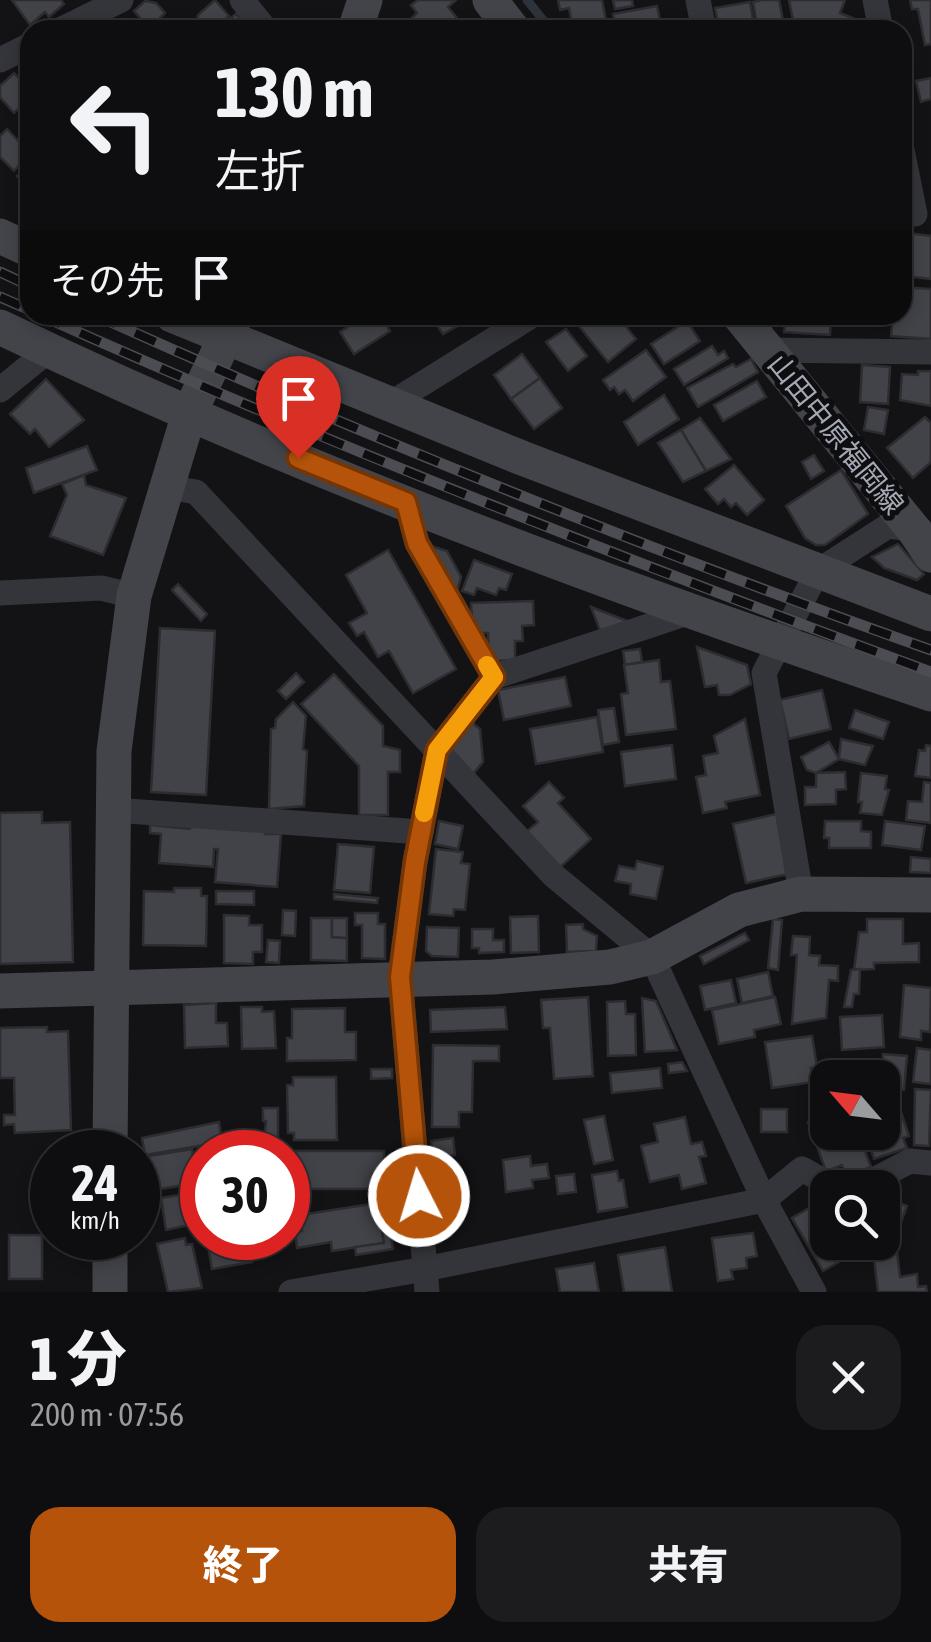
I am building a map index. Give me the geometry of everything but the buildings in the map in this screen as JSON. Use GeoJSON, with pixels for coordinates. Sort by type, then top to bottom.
{"type":"FeatureCollection","features":[{"type":"Feature","properties":{"kind":"street"},"geometry":{"type":"LineString","coordinates":[[242,0],[258,20]]}},
{"type":"Feature","properties":{"kind":"street"},"geometry":{"type":"LineString","coordinates":[[79,20],[112,2]]}},
{"type":"Feature","properties":{"kind":"street"},"geometry":{"type":"LineString","coordinates":[[388,405],[517,325]]}},
{"type":"Feature","properties":{"kind":"street","name":"山田中原福岡線"},"geometry":{"type":"LineString","coordinates":[[746,325],[925,538]]}},
{"type":"Feature","properties":{"kind":"street"},"geometry":{"type":"LineString","coordinates":[[0,327],[189,414],[406,502],[780,644],[931,694]]}},
{"type":"Feature","properties":{"kind":"street"},"geometry":{"type":"LineString","coordinates":[[110,1130],[114,750],[134,596],[189,414],[230,327],[388,405],[931,614]]}},
{"type":"Feature","properties":{"kind":"street"},"geometry":{"type":"LineString","coordinates":[[0,390],[48,350]]}},
{"type":"Feature","properties":{"kind":"street"},"geometry":{"type":"LineString","coordinates":[[766,350],[931,352]]}},
{"type":"Feature","properties":{"kind":"street"},"geometry":{"type":"LineString","coordinates":[[166,487],[196,492],[552,875],[652,957],[764,1200],[814,1292]]}},
{"type":"Feature","properties":{"kind":"street"},"geometry":{"type":"LineString","coordinates":[[406,502],[417,543],[494,677]]}},
{"type":"Feature","properties":{"kind":"street"},"geometry":{"type":"LineString","coordinates":[[801,894],[764,673],[818,572],[888,526],[925,538]]}},
{"type":"Feature","properties":{"kind":"street"},"geometry":{"type":"LineString","coordinates":[[0,593],[101,588],[134,596]]}},
{"type":"Feature","properties":{"kind":"street"},"geometry":{"type":"LineString","coordinates":[[426,1280],[400,977],[420,832],[437,750],[494,677],[694,612]]}},
{"type":"Feature","properties":{"kind":"street"},"geometry":{"type":"LineString","coordinates":[[114,810],[420,832]]}},
{"type":"Feature","properties":{"kind":"street"},"geometry":{"type":"LineString","coordinates":[[0,991],[512,975],[610,967],[652,957],[739,910],[801,894],[931,895]]}},
{"type":"Feature","properties":{"kind":"street"},"geometry":{"type":"LineString","coordinates":[[893,1170],[910,1161],[931,1163]]}},
{"type":"Feature","properties":{"kind":"street"},"geometry":{"type":"LineString","coordinates":[[292,1292],[426,1280],[764,1200],[802,1169],[810,1173]]}},
{"type":"Feature","properties":{"kind":"street"},"geometry":{"type":"LineString","coordinates":[[110,1260],[110,1292]]}},
{"type":"Feature","properties":{"kind":"waterway"},"geometry":{"type":"LineString","coordinates":[[527,0],[543,20]]}},
{"type":"Feature","properties":{"kind":"railway"},"geometry":{"type":"LineString","coordinates":[[0,272],[20,281]]}},
{"type":"Feature","properties":{"kind":"railway"},"geometry":{"type":"LineString","coordinates":[[0,297],[20,306]]}},
{"type":"Feature","properties":{"kind":"railway"},"geometry":{"type":"LineString","coordinates":[[63,325],[482,501],[931,672]]}},
{"type":"Feature","properties":{"kind":"railway"},"geometry":{"type":"LineString","coordinates":[[118,325],[510,491],[931,650]]}},
{"type":"Feature","properties":{"kind":"slow traffic"},"geometry":{"type":"LineString","coordinates":[[424,813],[437,750],[494,677],[487,665]]}},
{"type":"Feature","properties":{"kind":"route"},"geometry":{"type":"LineString","coordinates":[[298,458],[406,502],[417,543],[494,677],[437,750],[415,862],[400,977],[419,1196]]}}]}
